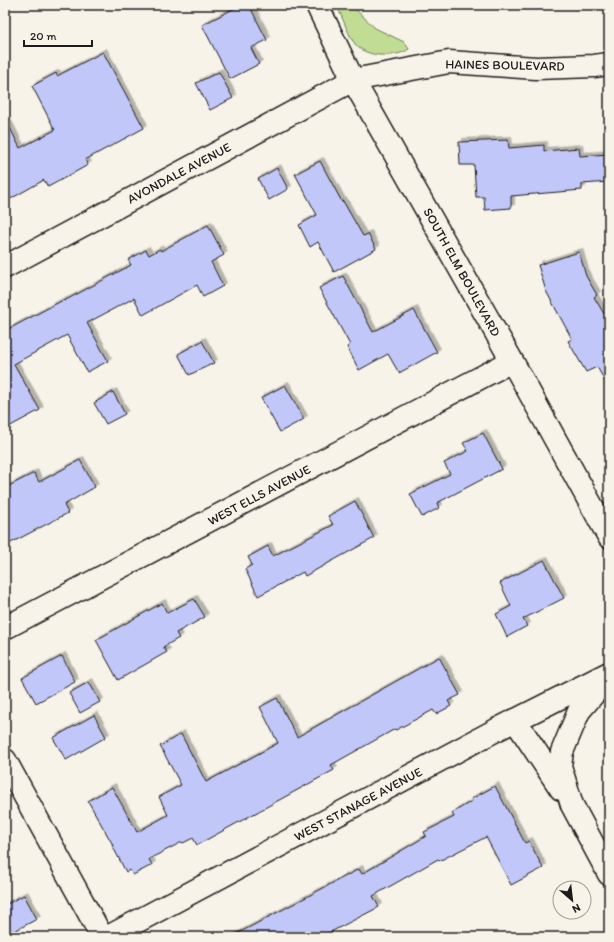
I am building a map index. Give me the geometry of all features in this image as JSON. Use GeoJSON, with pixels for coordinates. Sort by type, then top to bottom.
{"type":"FeatureCollection","features":[{"type":"Feature","properties":{"kind":"street","name":"SOUTH ELM BOULEVARD"},"geometry":{"type":"LineString","coordinates":[[317,5],[353,80],[512,361],[609,537]]}},
{"type":"Feature","properties":{"kind":"street","name":"HAINES BOULEVARD"},"geometry":{"type":"LineString","coordinates":[[353,80],[449,62],[536,68],[609,64]]}},
{"type":"Feature","properties":{"kind":"street","name":"AVONDALE AVENUE"},"geometry":{"type":"LineString","coordinates":[[5,267],[353,80]]}},
{"type":"Feature","properties":{"kind":"street","name":"WEST ELLS AVENUE"},"geometry":{"type":"LineString","coordinates":[[5,628],[512,361]]}},
{"type":"Feature","properties":{"kind":"street","name":"WEST STANAGE AVENUE"},"geometry":{"type":"LineString","coordinates":[[108,937],[515,720],[609,672]]}},
{"type":"Feature","properties":{"kind":"street"},"geometry":{"type":"LineString","coordinates":[[572,805],[560,766],[562,752],[579,711],[597,690],[609,679]]}},
{"type":"Feature","properties":{"kind":"street"},"geometry":{"type":"LineString","coordinates":[[515,720],[572,805],[609,874]]}},
{"type":"Feature","properties":{"kind":"street"},"geometry":{"type":"LineString","coordinates":[[5,760],[102,937]]}},
{"type":"Feature","properties":{"kind":"green space"},"geometry":{"type":"Polygon","coordinates":[[[339,5],[351,5],[375,28],[404,42],[409,49],[397,54],[381,55],[366,52],[360,49],[355,44],[348,32],[338,8],[339,5]]]}},
{"type":"Feature","properties":{"kind":"building"},"geometry":{"type":"Polygon","coordinates":[[[241,5],[249,5],[267,40],[251,48],[259,64],[230,79],[202,25],[241,5]]]}},
{"type":"Feature","properties":{"kind":"building"},"geometry":{"type":"Polygon","coordinates":[[[103,52],[144,128],[85,160],[88,165],[48,187],[44,180],[5,202],[5,118],[20,148],[55,130],[32,86],[56,73],[57,76],[103,52]]]}},
{"type":"Feature","properties":{"kind":"building"},"geometry":{"type":"Polygon","coordinates":[[[219,72],[233,98],[210,110],[196,83],[219,72]]]}},
{"type":"Feature","properties":{"kind":"building"},"geometry":{"type":"Polygon","coordinates":[[[508,140],[509,148],[544,145],[544,151],[579,148],[580,156],[609,154],[609,182],[582,184],[582,190],[511,196],[511,208],[485,210],[484,197],[476,197],[474,165],[460,165],[459,142],[508,140]]]}},
{"type":"Feature","properties":{"kind":"building"},"geometry":{"type":"Polygon","coordinates":[[[320,161],[342,202],[343,201],[363,236],[368,234],[376,249],[334,272],[318,242],[310,247],[299,225],[317,215],[295,174],[320,161]]]}},
{"type":"Feature","properties":{"kind":"building"},"geometry":{"type":"Polygon","coordinates":[[[277,168],[288,189],[269,200],[258,179],[277,168]]]}},
{"type":"Feature","properties":{"kind":"building"},"geometry":{"type":"Polygon","coordinates":[[[208,225],[224,255],[211,262],[223,286],[203,297],[197,285],[143,315],[134,298],[87,323],[108,361],[87,372],[67,335],[14,364],[40,410],[5,429],[5,331],[131,265],[128,260],[146,250],[149,255],[160,249],[161,251],[208,225]]]}},
{"type":"Feature","properties":{"kind":"building"},"geometry":{"type":"Polygon","coordinates":[[[579,252],[586,276],[597,295],[594,297],[609,322],[609,388],[597,367],[586,372],[568,341],[572,339],[546,291],[538,265],[579,252]]]}},
{"type":"Feature","properties":{"kind":"building"},"geometry":{"type":"Polygon","coordinates":[[[343,276],[373,332],[414,310],[437,352],[399,373],[388,354],[359,370],[347,347],[350,345],[319,288],[343,276]]]}},
{"type":"Feature","properties":{"kind":"building"},"geometry":{"type":"Polygon","coordinates":[[[202,341],[214,363],[189,375],[178,354],[202,341]]]}},
{"type":"Feature","properties":{"kind":"building"},"geometry":{"type":"Polygon","coordinates":[[[285,385],[304,419],[280,432],[261,398],[285,385]]]}},
{"type":"Feature","properties":{"kind":"building"},"geometry":{"type":"Polygon","coordinates":[[[113,392],[125,414],[106,424],[94,403],[113,392]]]}},
{"type":"Feature","properties":{"kind":"building"},"geometry":{"type":"Polygon","coordinates":[[[483,433],[502,469],[437,503],[439,508],[422,517],[410,494],[450,474],[444,463],[468,451],[463,443],[483,433]]]}},
{"type":"Feature","properties":{"kind":"building"},"geometry":{"type":"Polygon","coordinates":[[[80,460],[95,487],[64,505],[68,513],[5,546],[5,488],[34,473],[39,482],[80,460]]]}},
{"type":"Feature","properties":{"kind":"building"},"geometry":{"type":"Polygon","coordinates":[[[355,501],[374,538],[305,576],[303,572],[258,596],[245,569],[252,565],[248,557],[268,546],[273,556],[333,525],[328,516],[355,501]]]}},
{"type":"Feature","properties":{"kind":"building"},"geometry":{"type":"Polygon","coordinates":[[[544,560],[564,598],[523,619],[527,626],[507,637],[496,614],[511,606],[500,583],[544,560]]]}},
{"type":"Feature","properties":{"kind":"building"},"geometry":{"type":"Polygon","coordinates":[[[194,599],[205,617],[176,633],[179,638],[163,647],[167,652],[118,680],[96,640],[162,603],[167,613],[194,599]]]}},
{"type":"Feature","properties":{"kind":"building"},"geometry":{"type":"Polygon","coordinates":[[[62,656],[75,682],[36,703],[22,678],[62,656]]]}},
{"type":"Feature","properties":{"kind":"building"},"geometry":{"type":"Polygon","coordinates":[[[439,657],[460,695],[448,701],[451,706],[436,714],[433,710],[396,730],[395,729],[331,765],[334,770],[197,845],[193,838],[183,843],[182,842],[149,859],[152,865],[133,875],[130,870],[126,872],[113,845],[88,801],[112,787],[137,832],[168,815],[159,797],[181,785],[160,746],[181,734],[206,782],[278,743],[260,707],[277,698],[297,737],[439,657]]]}},
{"type":"Feature","properties":{"kind":"building"},"geometry":{"type":"Polygon","coordinates":[[[89,682],[100,702],[80,713],[69,693],[89,682]]]}},
{"type":"Feature","properties":{"kind":"building"},"geometry":{"type":"Polygon","coordinates":[[[94,715],[106,737],[66,760],[53,738],[94,715]]]}},
{"type":"Feature","properties":{"kind":"building"},"geometry":{"type":"Polygon","coordinates":[[[495,786],[525,843],[529,841],[543,868],[511,885],[486,837],[439,861],[438,859],[373,896],[379,907],[321,937],[231,937],[359,869],[362,874],[426,836],[424,832],[454,817],[452,813],[472,801],[471,799],[495,786]]]}},
{"type":"Feature","properties":{"kind":"building"},"geometry":{"type":"Polygon","coordinates":[[[24,895],[37,919],[5,936],[5,905],[24,895]]]}}]}
